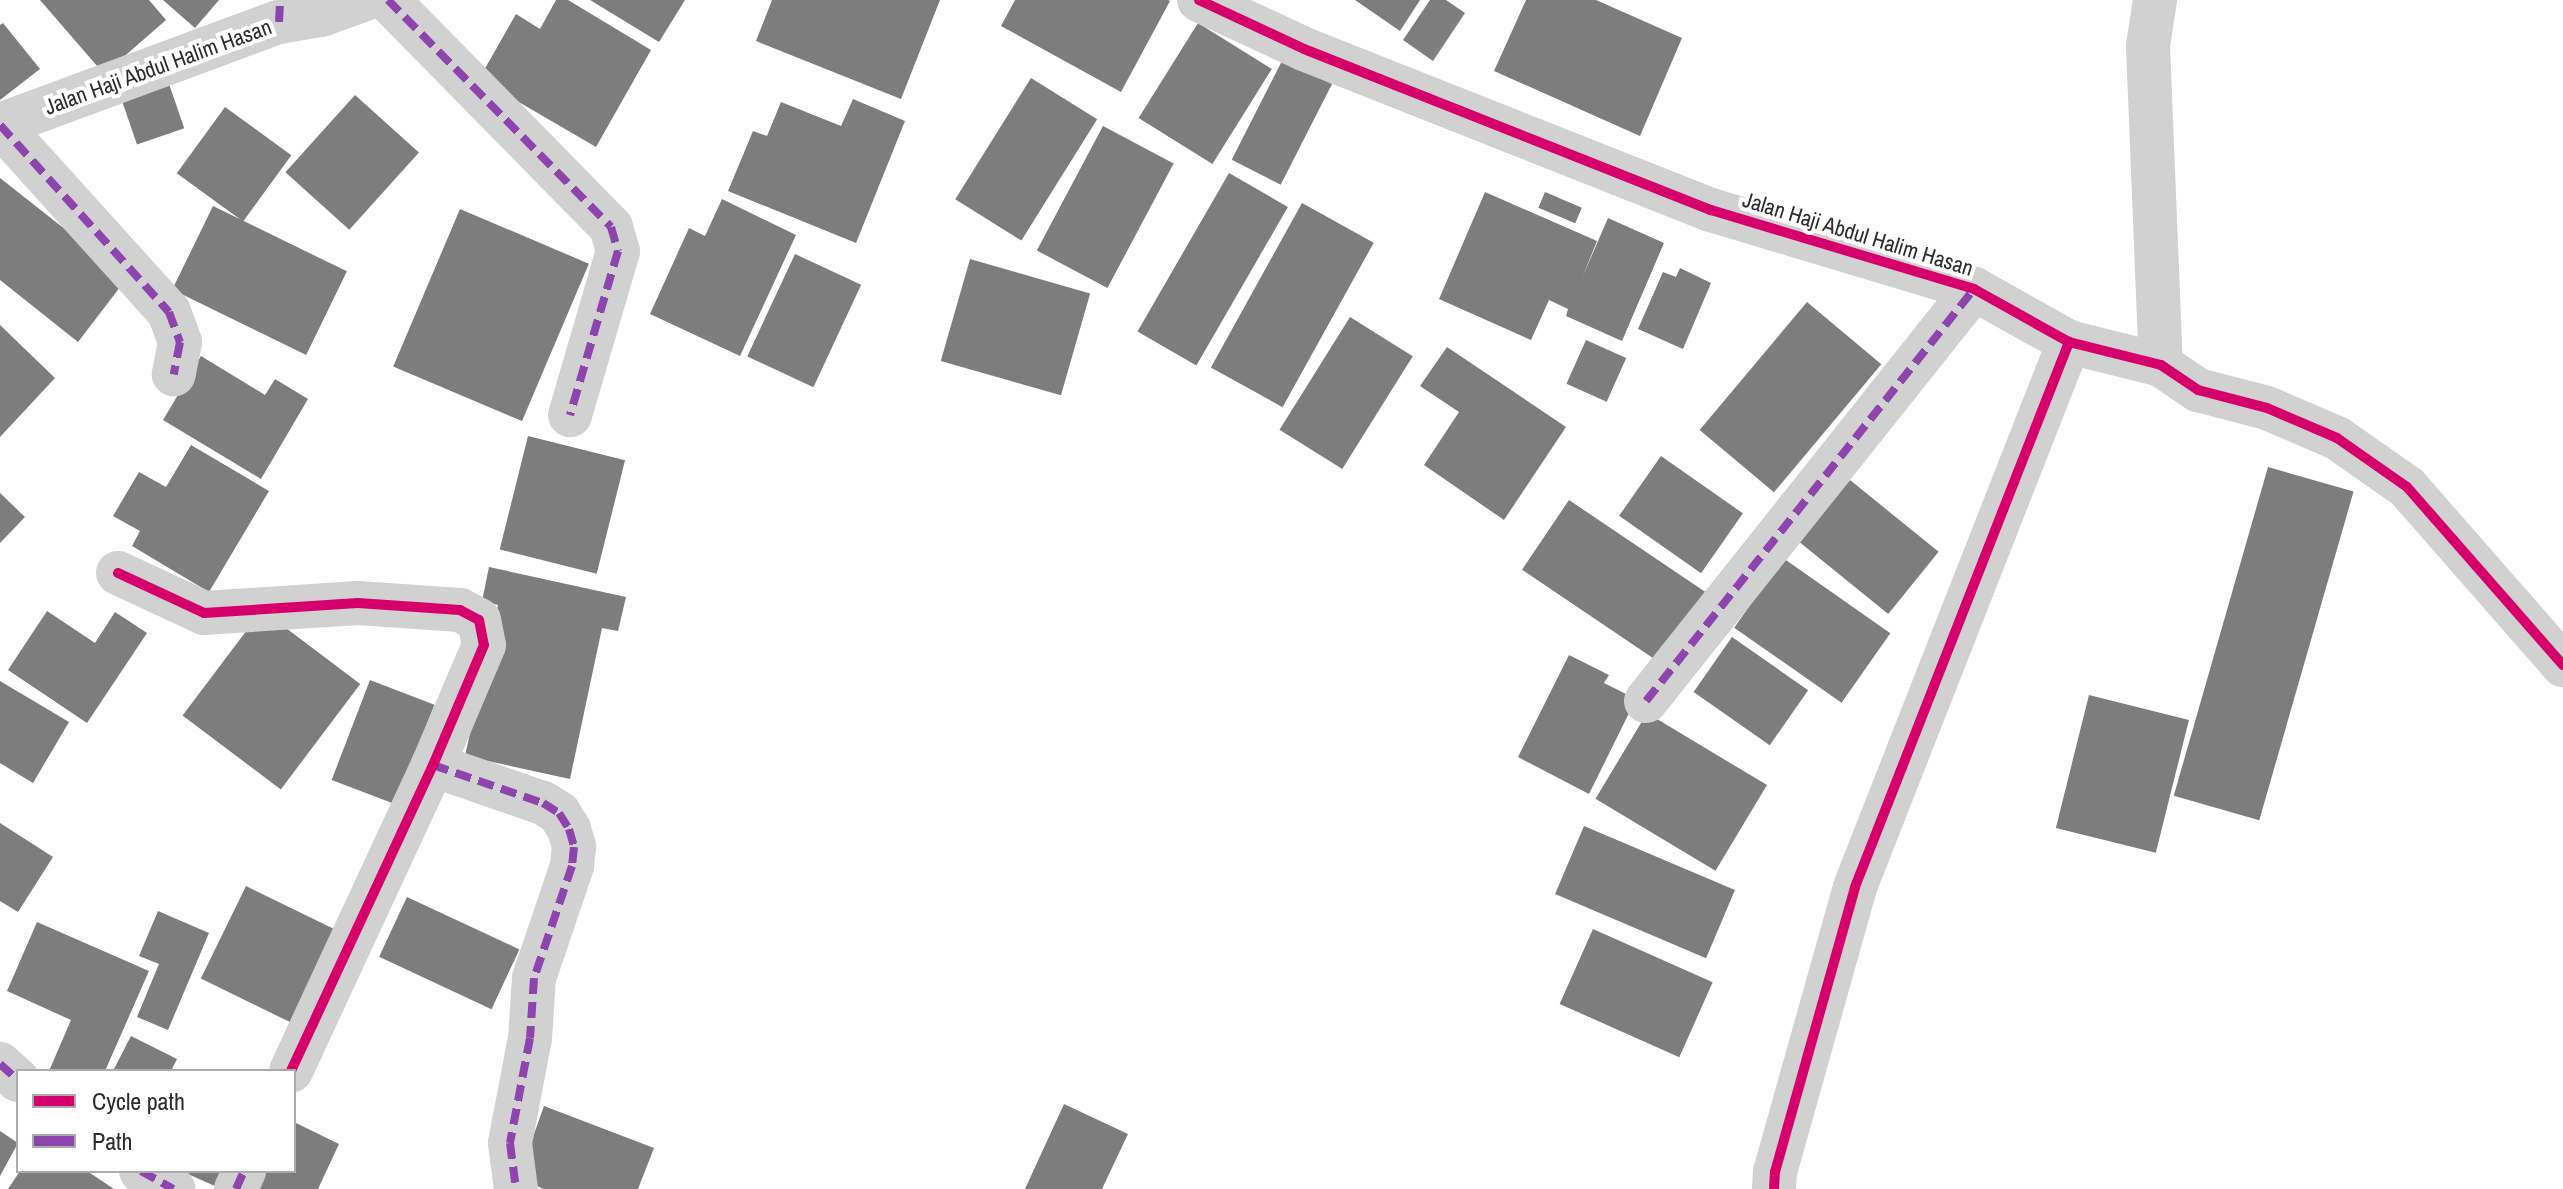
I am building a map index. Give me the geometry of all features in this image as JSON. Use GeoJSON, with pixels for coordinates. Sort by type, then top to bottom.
{"type":"FeatureCollection","features":[{"type":"Feature","properties":{"kind":"street","name":"Jalan Haji Abdul Halim Hasan"},"geometry":{"type":"LineString","coordinates":[[0,125],[279,11],[321,15],[363,0]]}},
{"type":"Feature","properties":{"kind":"street"},"geometry":{"type":"LineString","coordinates":[[388,0],[611,227],[618,251],[570,415]]}},
{"type":"Feature","properties":{"kind":"street","name":"Jalan Haji Abdul Halim Hasan"},"geometry":{"type":"LineString","coordinates":[[1199,0],[1304,49],[1711,210],[1974,289],[2069,342],[2161,365],[2198,390],[2267,408],[2337,438],[2407,487],[2563,665]]}},
{"type":"Feature","properties":{"kind":"street"},"geometry":{"type":"LineString","coordinates":[[2155,0],[2148,46],[2161,365]]}},
{"type":"Feature","properties":{"kind":"street"},"geometry":{"type":"LineString","coordinates":[[0,125],[169,312],[180,342],[174,374]]}},
{"type":"Feature","properties":{"kind":"street"},"geometry":{"type":"LineString","coordinates":[[1646,701],[1974,289]]}},
{"type":"Feature","properties":{"kind":"street"},"geometry":{"type":"LineString","coordinates":[[1774,1189],[1775,1172],[1855,887],[2069,342]]}},
{"type":"Feature","properties":{"kind":"street"},"geometry":{"type":"LineString","coordinates":[[118,573],[204,613],[358,603],[460,610],[479,620],[484,645],[433,765],[292,1069]]}},
{"type":"Feature","properties":{"kind":"street"},"geometry":{"type":"LineString","coordinates":[[433,765],[543,803],[559,813],[569,829],[574,847],[572,866],[534,978],[530,1038],[510,1143],[516,1189]]}},
{"type":"Feature","properties":{"kind":"street"},"geometry":{"type":"LineString","coordinates":[[0,1064],[16,1078]]}},
{"type":"Feature","properties":{"kind":"street"},"geometry":{"type":"LineString","coordinates":[[145,1173],[173,1189]]}},
{"type":"Feature","properties":{"kind":"building"},"geometry":{"type":"Polygon","coordinates":[[[40,0],[149,0],[166,20],[104,74],[40,0]]]}},
{"type":"Feature","properties":{"kind":"building"},"geometry":{"type":"Polygon","coordinates":[[[163,0],[219,0],[195,28],[163,0]]]}},
{"type":"Feature","properties":{"kind":"building"},"geometry":{"type":"Polygon","coordinates":[[[556,0],[568,0],[651,50],[596,147],[479,79],[516,14],[540,29],[556,0]]]}},
{"type":"Feature","properties":{"kind":"building"},"geometry":{"type":"Polygon","coordinates":[[[590,0],[685,0],[659,42],[590,0]]]}},
{"type":"Feature","properties":{"kind":"building"},"geometry":{"type":"Polygon","coordinates":[[[772,0],[940,0],[901,99],[756,41],[772,0]]]}},
{"type":"Feature","properties":{"kind":"building"},"geometry":{"type":"Polygon","coordinates":[[[1015,0],[1170,1],[1121,92],[1001,26],[1015,0]]]}},
{"type":"Feature","properties":{"kind":"building"},"geometry":{"type":"Polygon","coordinates":[[[1355,0],[1420,0],[1400,31],[1355,0]]]}},
{"type":"Feature","properties":{"kind":"building"},"geometry":{"type":"Polygon","coordinates":[[[1430,0],[1446,0],[1465,13],[1433,61],[1403,40],[1430,0]]]}},
{"type":"Feature","properties":{"kind":"building"},"geometry":{"type":"Polygon","coordinates":[[[1526,0],[1596,0],[1682,38],[1640,136],[1494,71],[1526,0]]]}},
{"type":"Feature","properties":{"kind":"building"},"geometry":{"type":"Polygon","coordinates":[[[3,23],[40,69],[0,100],[0,25],[3,23]]]}},
{"type":"Feature","properties":{"kind":"building"},"geometry":{"type":"Polygon","coordinates":[[[1198,23],[1272,69],[1212,164],[1139,118],[1198,23]]]}},
{"type":"Feature","properties":{"kind":"building"},"geometry":{"type":"Polygon","coordinates":[[[1283,59],[1332,84],[1281,185],[1232,160],[1283,59]]]}},
{"type":"Feature","properties":{"kind":"building"},"geometry":{"type":"Polygon","coordinates":[[[1031,78],[1097,119],[1021,241],[955,199],[1031,78]]]}},
{"type":"Feature","properties":{"kind":"building"},"geometry":{"type":"Polygon","coordinates":[[[168,81],[184,128],[137,145],[121,97],[168,81]]]}},
{"type":"Feature","properties":{"kind":"building"},"geometry":{"type":"Polygon","coordinates":[[[355,95],[419,153],[349,230],[285,172],[355,95]]]}},
{"type":"Feature","properties":{"kind":"building"},"geometry":{"type":"Polygon","coordinates":[[[853,99],[905,121],[856,243],[728,191],[753,131],[767,136],[781,102],[841,126],[853,99]]]}},
{"type":"Feature","properties":{"kind":"building"},"geometry":{"type":"Polygon","coordinates":[[[225,107],[291,155],[243,222],[177,173],[225,107]]]}},
{"type":"Feature","properties":{"kind":"building"},"geometry":{"type":"Polygon","coordinates":[[[1103,126],[1174,164],[1107,288],[1037,250],[1103,126]]]}},
{"type":"Feature","properties":{"kind":"building"},"geometry":{"type":"Polygon","coordinates":[[[1229,173],[1288,207],[1196,365],[1138,331],[1229,173]]]}},
{"type":"Feature","properties":{"kind":"building"},"geometry":{"type":"Polygon","coordinates":[[[0,178],[127,278],[78,342],[0,280],[0,178]]]}},
{"type":"Feature","properties":{"kind":"building"},"geometry":{"type":"Polygon","coordinates":[[[1485,192],[1597,241],[1582,278],[1608,218],[1664,243],[1622,341],[1566,316],[1568,309],[1549,300],[1531,340],[1439,299],[1485,192]]]}},
{"type":"Feature","properties":{"kind":"building"},"geometry":{"type":"Polygon","coordinates":[[[1545,192],[1582,208],[1575,223],[1538,208],[1545,192]]]}},
{"type":"Feature","properties":{"kind":"building"},"geometry":{"type":"Polygon","coordinates":[[[722,199],[796,235],[740,356],[650,314],[689,228],[705,236],[722,199]]]}},
{"type":"Feature","properties":{"kind":"building"},"geometry":{"type":"Polygon","coordinates":[[[1302,203],[1374,243],[1283,407],[1211,367],[1302,203]]]}},
{"type":"Feature","properties":{"kind":"building"},"geometry":{"type":"Polygon","coordinates":[[[213,206],[347,271],[306,355],[172,290],[213,206]]]}},
{"type":"Feature","properties":{"kind":"building"},"geometry":{"type":"Polygon","coordinates":[[[460,209],[589,264],[522,421],[393,366],[460,209]]]}},
{"type":"Feature","properties":{"kind":"building"},"geometry":{"type":"Polygon","coordinates":[[[795,254],[861,285],[813,387],[747,356],[795,254]]]}},
{"type":"Feature","properties":{"kind":"building"},"geometry":{"type":"Polygon","coordinates":[[[970,259],[1090,293],[1061,395],[941,361],[970,259]]]}},
{"type":"Feature","properties":{"kind":"building"},"geometry":{"type":"Polygon","coordinates":[[[1680,268],[1711,283],[1683,349],[1638,329],[1663,272],[1676,277],[1680,268]]]}},
{"type":"Feature","properties":{"kind":"building"},"geometry":{"type":"Polygon","coordinates":[[[1807,302],[1881,364],[1774,492],[1700,430],[1807,302]]]}},
{"type":"Feature","properties":{"kind":"building"},"geometry":{"type":"Polygon","coordinates":[[[1350,317],[1413,356],[1342,469],[1280,430],[1350,317]]]}},
{"type":"Feature","properties":{"kind":"building"},"geometry":{"type":"Polygon","coordinates":[[[0,325],[55,378],[0,437],[0,325]]]}},
{"type":"Feature","properties":{"kind":"building"},"geometry":{"type":"Polygon","coordinates":[[[1586,340],[1626,358],[1607,402],[1566,384],[1586,340]]]}},
{"type":"Feature","properties":{"kind":"building"},"geometry":{"type":"Polygon","coordinates":[[[1447,347],[1566,427],[1504,520],[1424,465],[1459,412],[1420,386],[1447,347]]]}},
{"type":"Feature","properties":{"kind":"building"},"geometry":{"type":"Polygon","coordinates":[[[201,356],[265,395],[275,379],[308,399],[261,479],[163,420],[201,356]]]}},
{"type":"Feature","properties":{"kind":"building"},"geometry":{"type":"Polygon","coordinates":[[[528,436],[625,460],[597,574],[500,550],[528,436]]]}},
{"type":"Feature","properties":{"kind":"building"},"geometry":{"type":"Polygon","coordinates":[[[191,445],[269,491],[209,592],[132,546],[140,531],[113,516],[139,472],[166,487],[191,445]]]}},
{"type":"Feature","properties":{"kind":"building"},"geometry":{"type":"Polygon","coordinates":[[[1661,456],[1743,513],[1701,573],[1619,516],[1661,456]]]}},
{"type":"Feature","properties":{"kind":"building"},"geometry":{"type":"Polygon","coordinates":[[[2268,467],[2354,492],[2259,820],[2174,796],[2268,467]]]}},
{"type":"Feature","properties":{"kind":"building"},"geometry":{"type":"Polygon","coordinates":[[[1850,480],[1939,552],[1888,614],[1800,542],[1850,480]]]}},
{"type":"Feature","properties":{"kind":"building"},"geometry":{"type":"Polygon","coordinates":[[[0,493],[25,517],[0,543],[0,493]]]}},
{"type":"Feature","properties":{"kind":"building"},"geometry":{"type":"Polygon","coordinates":[[[1569,500],[1709,595],[1662,664],[1522,570],[1569,500]]]}},
{"type":"Feature","properties":{"kind":"building"},"geometry":{"type":"Polygon","coordinates":[[[1783,558],[1890,633],[1842,703],[1734,628],[1783,558]]]}},
{"type":"Feature","properties":{"kind":"building"},"geometry":{"type":"Polygon","coordinates":[[[489,567],[626,597],[618,631],[602,628],[570,779],[465,756],[498,605],[482,601],[489,567]]]}},
{"type":"Feature","properties":{"kind":"building"},"geometry":{"type":"Polygon","coordinates":[[[262,610],[360,684],[281,789],[183,715],[262,610]]]}},
{"type":"Feature","properties":{"kind":"building"},"geometry":{"type":"Polygon","coordinates":[[[47,611],[95,643],[115,612],[147,633],[87,723],[8,670],[47,611]]]}},
{"type":"Feature","properties":{"kind":"building"},"geometry":{"type":"Polygon","coordinates":[[[1732,637],[1808,690],[1770,745],[1694,692],[1732,637]]]}},
{"type":"Feature","properties":{"kind":"building"},"geometry":{"type":"Polygon","coordinates":[[[1569,655],[1609,675],[1604,683],[1636,699],[1589,794],[1518,757],[1569,655]]]}},
{"type":"Feature","properties":{"kind":"building"},"geometry":{"type":"Polygon","coordinates":[[[370,680],[434,705],[396,805],[332,780],[370,680]]]}},
{"type":"Feature","properties":{"kind":"building"},"geometry":{"type":"Polygon","coordinates":[[[0,681],[69,722],[33,783],[0,763],[0,681]]]}},
{"type":"Feature","properties":{"kind":"building"},"geometry":{"type":"Polygon","coordinates":[[[2089,695],[2189,720],[2156,853],[2056,828],[2089,695]]]}},
{"type":"Feature","properties":{"kind":"building"},"geometry":{"type":"Polygon","coordinates":[[[1647,713],[1767,785],[1715,871],[1595,799],[1647,713]]]}},
{"type":"Feature","properties":{"kind":"building"},"geometry":{"type":"Polygon","coordinates":[[[0,823],[53,857],[18,912],[0,901],[0,823]]]}},
{"type":"Feature","properties":{"kind":"building"},"geometry":{"type":"Polygon","coordinates":[[[1584,826],[1735,890],[1706,958],[1555,894],[1584,826]]]}},
{"type":"Feature","properties":{"kind":"building"},"geometry":{"type":"Polygon","coordinates":[[[246,886],[341,932],[296,1025],[201,979],[246,886]]]}},
{"type":"Feature","properties":{"kind":"building"},"geometry":{"type":"Polygon","coordinates":[[[407,897],[519,949],[491,1009],[379,957],[407,897]]]}},
{"type":"Feature","properties":{"kind":"building"},"geometry":{"type":"Polygon","coordinates":[[[158,911],[209,933],[168,1030],[137,1017],[159,964],[139,956],[158,911]]]}},
{"type":"Feature","properties":{"kind":"building"},"geometry":{"type":"Polygon","coordinates":[[[37,922],[149,971],[106,1069],[50,1069],[71,1020],[7,991],[37,922]]]}},
{"type":"Feature","properties":{"kind":"building"},"geometry":{"type":"Polygon","coordinates":[[[1593,929],[1713,982],[1679,1057],[1560,1004],[1593,929]]]}},
{"type":"Feature","properties":{"kind":"building"},"geometry":{"type":"Polygon","coordinates":[[[131,1036],[177,1059],[172,1069],[114,1069],[131,1036]]]}},
{"type":"Feature","properties":{"kind":"building"},"geometry":{"type":"Polygon","coordinates":[[[1064,1104],[1128,1134],[1102,1189],[1025,1189],[1064,1104]]]}},
{"type":"Feature","properties":{"kind":"building"},"geometry":{"type":"Polygon","coordinates":[[[544,1106],[654,1148],[638,1189],[544,1189],[518,1179],[544,1106]]]}},
{"type":"Feature","properties":{"kind":"building"},"geometry":{"type":"Polygon","coordinates":[[[296,1123],[339,1144],[318,1189],[251,1189],[259,1173],[296,1173],[296,1123]]]}},
{"type":"Feature","properties":{"kind":"building"},"geometry":{"type":"Polygon","coordinates":[[[0,1131],[16,1142],[16,1147],[0,1176],[0,1131]]]}},
{"type":"Feature","properties":{"kind":"building"},"geometry":{"type":"Polygon","coordinates":[[[19,1173],[90,1173],[114,1189],[8,1189],[19,1173]]]}},
{"type":"Feature","properties":{"kind":"building"},"geometry":{"type":"Polygon","coordinates":[[[186,1173],[221,1173],[215,1186],[186,1173]]]}},
{"type":"Feature","properties":{"kind":"marked path"},"geometry":{"type":"LineString","coordinates":[[279,22],[280,0]]}},
{"type":"Feature","properties":{"kind":"marked path"},"geometry":{"type":"LineString","coordinates":[[388,0],[611,227],[618,251],[570,415]]}},
{"type":"Feature","properties":{"kind":"marked path"},"geometry":{"type":"LineString","coordinates":[[0,125],[169,312],[180,342],[174,374]]}},
{"type":"Feature","properties":{"kind":"marked path"},"geometry":{"type":"LineString","coordinates":[[1646,701],[1974,289]]}},
{"type":"Feature","properties":{"kind":"marked path"},"geometry":{"type":"LineString","coordinates":[[433,765],[543,803],[559,813],[569,829],[574,847],[572,866],[534,978],[530,1038],[510,1143],[516,1189]]}},
{"type":"Feature","properties":{"kind":"marked path"},"geometry":{"type":"LineString","coordinates":[[0,1064],[16,1078]]}},
{"type":"Feature","properties":{"kind":"marked path"},"geometry":{"type":"LineString","coordinates":[[145,1173],[173,1189]]}},
{"type":"Feature","properties":{"kind":"marked path"},"geometry":{"type":"LineString","coordinates":[[236,1189],[243,1173]]}},
{"type":"Feature","properties":{"kind":"cycle path"},"geometry":{"type":"LineString","coordinates":[[1199,0],[1304,49],[1711,210],[1974,289],[2069,342],[2161,365],[2198,390],[2267,408],[2337,438],[2407,487],[2563,665]]}},
{"type":"Feature","properties":{"kind":"cycle path"},"geometry":{"type":"LineString","coordinates":[[1774,1189],[1775,1172],[1855,887],[2069,342]]}},
{"type":"Feature","properties":{"kind":"cycle path"},"geometry":{"type":"LineString","coordinates":[[118,573],[204,613],[358,603],[460,610],[479,620],[484,645],[433,765],[292,1069]]}}]}
